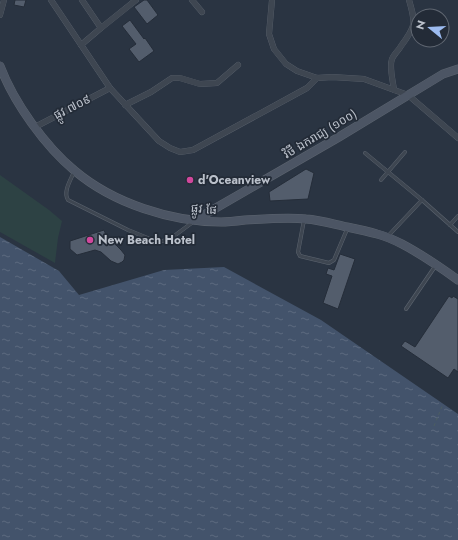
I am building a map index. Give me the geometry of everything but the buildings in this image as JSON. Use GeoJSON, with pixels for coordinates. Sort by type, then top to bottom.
{"type":"FeatureCollection","features":[{"type":"Feature","properties":{"kind":"street"},"geometry":{"type":"LineString","coordinates":[[0,15],[4,0]]}},
{"type":"Feature","properties":{"kind":"street"},"geometry":{"type":"LineString","coordinates":[[51,0],[110,88],[159,142],[180,152],[193,150],[307,88],[317,78]]}},
{"type":"Feature","properties":{"kind":"street"},"geometry":{"type":"LineString","coordinates":[[82,0],[101,28]]}},
{"type":"Feature","properties":{"kind":"street"},"geometry":{"type":"LineString","coordinates":[[81,46],[136,0]]}},
{"type":"Feature","properties":{"kind":"street"},"geometry":{"type":"LineString","coordinates":[[192,0],[202,12]]}},
{"type":"Feature","properties":{"kind":"street"},"geometry":{"type":"LineString","coordinates":[[272,0],[269,34],[274,50],[286,64],[297,71],[317,78],[364,78],[408,95],[458,138]]}},
{"type":"Feature","properties":{"kind":"street"},"geometry":{"type":"LineString","coordinates":[[394,90],[391,68],[392,59],[410,34],[414,23],[409,0]]}},
{"type":"Feature","properties":{"kind":"street"},"geometry":{"type":"LineString","coordinates":[[125,105],[151,92],[172,78],[180,78],[200,84],[217,83],[238,65]]}},
{"type":"Feature","properties":{"kind":"street","name":"ផ្លូវ ផែ"},"geometry":{"type":"LineString","coordinates":[[0,66],[11,91],[22,109],[49,145],[74,170],[118,198],[158,214],[194,220],[221,222],[304,218],[348,227],[377,234],[414,251],[458,280]]}},
{"type":"Feature","properties":{"kind":"street","name":"វិថី ឯករាជ្យ (១០០)"},"geometry":{"type":"LineString","coordinates":[[194,220],[339,137],[443,74],[458,69]]}},
{"type":"Feature","properties":{"kind":"street","name":"ផ្លូវ ៧០៩"},"geometry":{"type":"LineString","coordinates":[[35,127],[110,88]]}},
{"type":"Feature","properties":{"kind":"street"},"geometry":{"type":"LineString","coordinates":[[219,207],[216,215],[221,222]]}},
{"type":"Feature","properties":{"kind":"lane"},"geometry":{"type":"LineString","coordinates":[[381,180],[405,152]]}},
{"type":"Feature","properties":{"kind":"lane"},"geometry":{"type":"LineString","coordinates":[[365,153],[458,232]]}},
{"type":"Feature","properties":{"kind":"lane"},"geometry":{"type":"LineString","coordinates":[[74,170],[65,192],[68,200],[128,230],[155,241],[163,241],[170,239],[194,220]]}},
{"type":"Feature","properties":{"kind":"lane"},"geometry":{"type":"LineString","coordinates":[[387,238],[422,200]]}},
{"type":"Feature","properties":{"kind":"lane"},"geometry":{"type":"LineString","coordinates":[[450,225],[458,216]]}},
{"type":"Feature","properties":{"kind":"lane"},"geometry":{"type":"LineString","coordinates":[[304,218],[298,252],[300,256],[329,263],[334,260],[348,227]]}},
{"type":"Feature","properties":{"kind":"lane"},"geometry":{"type":"LineString","coordinates":[[406,309],[436,265]]}},
{"type":"Feature","properties":{"kind":"path"},"geometry":{"type":"LineString","coordinates":[[434,426],[443,404]]}},
{"type":"Feature","properties":{"kind":"green space"},"geometry":{"type":"Polygon","coordinates":[[[0,175],[62,221],[55,263],[0,232],[0,175]]]}},
{"type":"Feature","properties":{"kind":"water"},"geometry":{"type":"Polygon","coordinates":[[[0,237],[59,271],[79,295],[164,270],[224,267],[321,320],[458,414],[458,540],[0,540],[0,237]]]}},
{"type":"Feature","properties":{"kind":"place","name":"d'Oceanview"},"geometry":{"type":"Point","coordinates":[190,180]}},
{"type":"Feature","properties":{"kind":"place","name":"New Beach Hotel"},"geometry":{"type":"Point","coordinates":[90,240]}}]}
